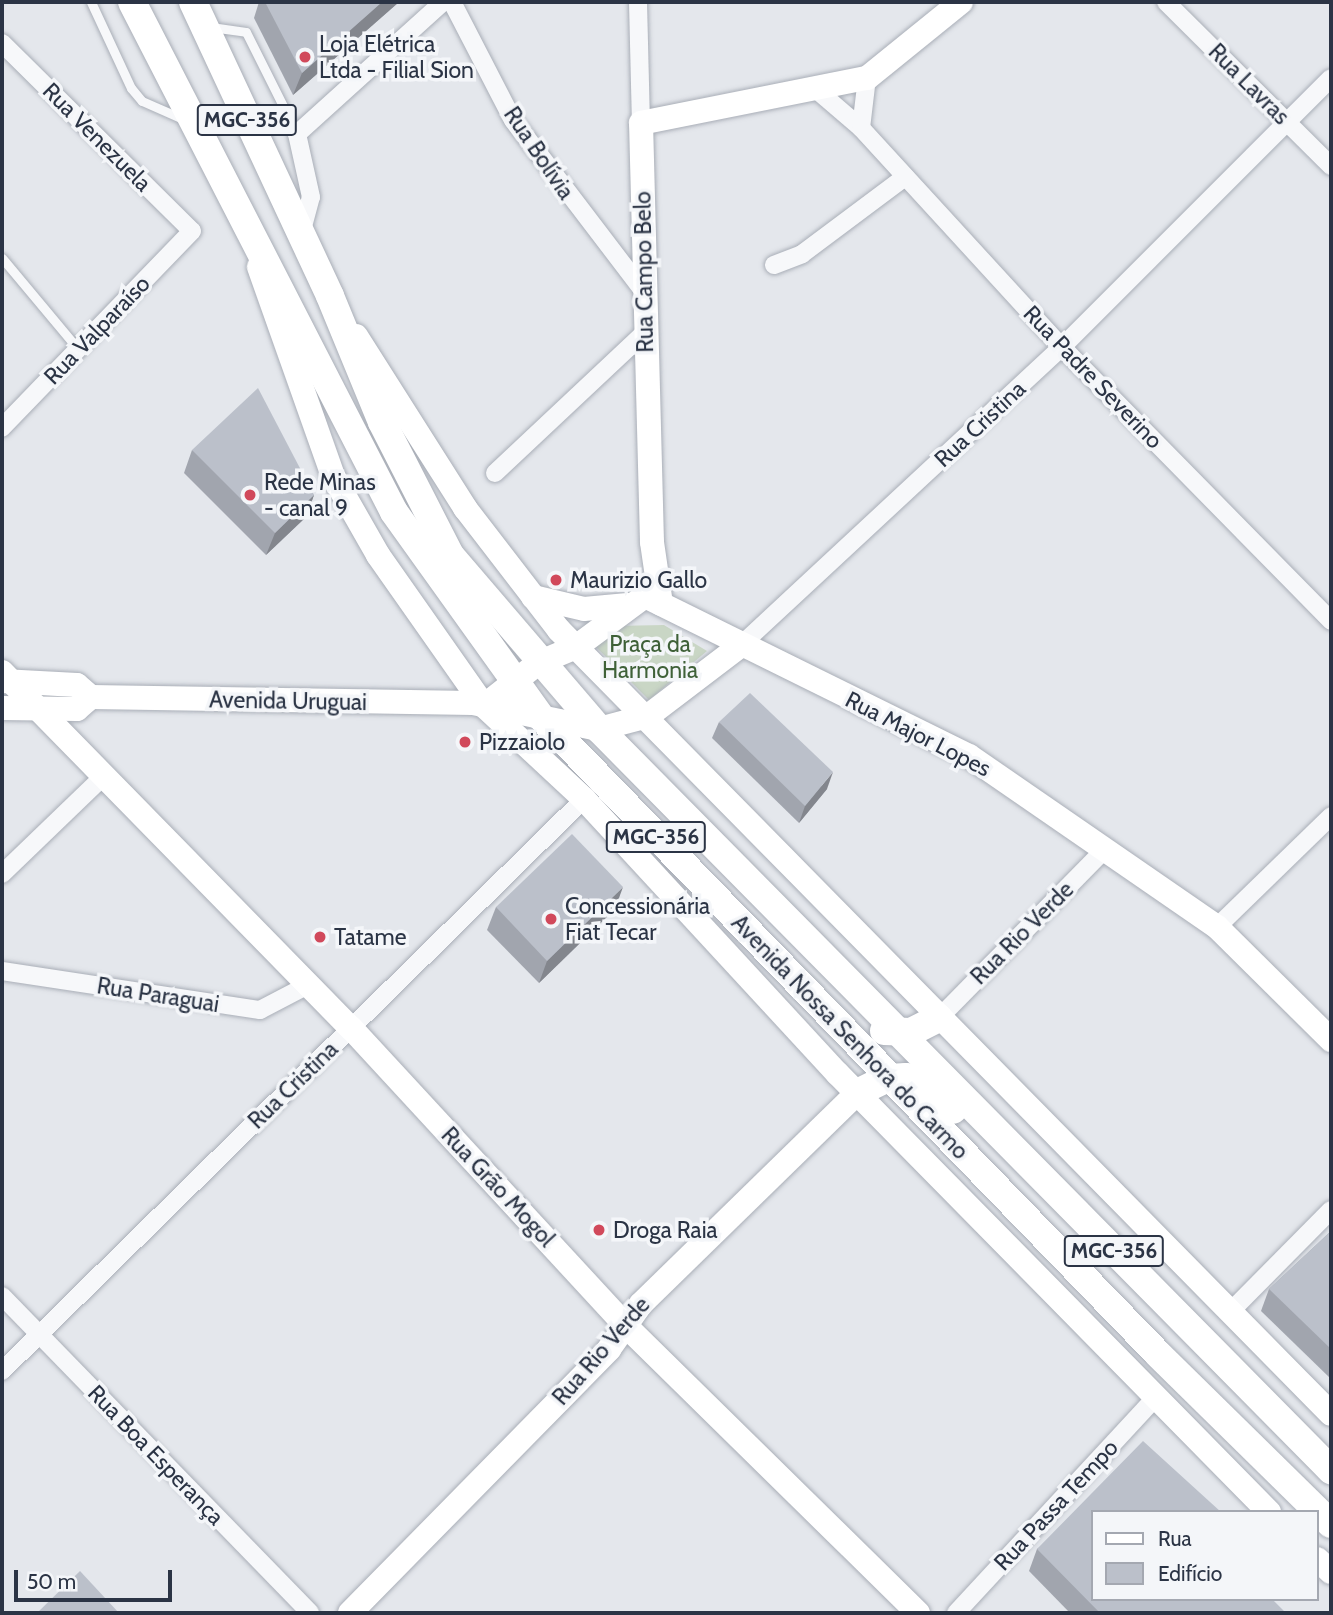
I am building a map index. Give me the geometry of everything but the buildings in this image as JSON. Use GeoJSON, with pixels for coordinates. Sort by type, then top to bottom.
{"type":"FeatureCollection","features":[{"type":"Feature","properties":{"kind":"main road","name":"Avenida Nossa Senhora do Carmo"},"geometry":{"type":"LineString","coordinates":[[132,2],[394,512],[541,717],[888,1078],[1317,1510]]}},
{"type":"Feature","properties":{"kind":"main road","name":"Avenida Nossa Senhora do Carmo"},"geometry":{"type":"LineString","coordinates":[[199,14],[300,238],[330,296],[417,498],[450,555],[538,663],[599,729],[1331,1470]]}},
{"type":"Feature","properties":{"kind":"main road"},"geometry":{"type":"LineString","coordinates":[[772,957],[810,977],[864,1023],[897,1033],[939,1018]]}},
{"type":"Feature","properties":{"kind":"main road"},"geometry":{"type":"LineString","coordinates":[[857,1093],[888,1078],[906,1077],[930,1088],[968,1126],[1011,1147]]}},
{"type":"Feature","properties":{"kind":"street"},"geometry":{"type":"LineString","coordinates":[[300,238],[311,197],[297,134],[443,2]]}},
{"type":"Feature","properties":{"kind":"street","name":"Rua Bolívia"},"geometry":{"type":"LineString","coordinates":[[452,2],[513,120],[645,293]]}},
{"type":"Feature","properties":{"kind":"street","name":"Rua Campo Belo"},"geometry":{"type":"LineString","coordinates":[[638,2],[652,542],[645,602]]}},
{"type":"Feature","properties":{"kind":"street"},"geometry":{"type":"LineString","coordinates":[[641,122],[818,91],[867,78],[961,2]]}},
{"type":"Feature","properties":{"kind":"street","name":"Rua Lavras"},"geometry":{"type":"LineString","coordinates":[[1167,2],[1331,166]]}},
{"type":"Feature","properties":{"kind":"street","name":"Rua Venezuela"},"geometry":{"type":"LineString","coordinates":[[2,43],[192,231]]}},
{"type":"Feature","properties":{"kind":"street"},"geometry":{"type":"LineString","coordinates":[[861,128],[867,78]]}},
{"type":"Feature","properties":{"kind":"street","name":"Rua Cristina"},"geometry":{"type":"LineString","coordinates":[[599,729],[648,716],[712,662],[740,646],[1062,347],[1331,78]]}},
{"type":"Feature","properties":{"kind":"street","name":"Rua Padre Severino"},"geometry":{"type":"LineString","coordinates":[[818,91],[861,128],[1062,347],[1331,621]]}},
{"type":"Feature","properties":{"kind":"street"},"geometry":{"type":"LineString","coordinates":[[774,265],[802,254],[905,177]]}},
{"type":"Feature","properties":{"kind":"street","name":"Avenida Nossa Senhora do Carmo"},"geometry":{"type":"LineString","coordinates":[[246,224],[333,476],[377,555],[458,665],[484,706],[583,799],[857,1093],[1267,1510]]}},
{"type":"Feature","properties":{"kind":"street","name":"Rua Valparaíso"},"geometry":{"type":"LineString","coordinates":[[2,428],[192,231]]}},
{"type":"Feature","properties":{"kind":"street","name":"Avenida Nossa Senhora do Carmo"},"geometry":{"type":"LineString","coordinates":[[330,296],[465,508],[532,597],[576,647],[648,716],[939,1018],[1331,1414]]}},
{"type":"Feature","properties":{"kind":"street"},"geometry":{"type":"LineString","coordinates":[[495,473],[645,332]]}},
{"type":"Feature","properties":{"kind":"street"},"geometry":{"type":"LineString","coordinates":[[532,597],[570,608],[645,602]]}},
{"type":"Feature","properties":{"kind":"street"},"geometry":{"type":"LineString","coordinates":[[484,706],[538,663],[576,647],[645,602]]}},
{"type":"Feature","properties":{"kind":"street","name":"Rua Major Lopes"},"geometry":{"type":"LineString","coordinates":[[645,602],[969,756],[1217,927],[1331,1040]]}},
{"type":"Feature","properties":{"kind":"street"},"geometry":{"type":"LineString","coordinates":[[709,631],[715,647],[712,662]]}},
{"type":"Feature","properties":{"kind":"street"},"geometry":{"type":"LineString","coordinates":[[419,704],[457,683],[458,665]]}},
{"type":"Feature","properties":{"kind":"street","name":"Avenida Uruguai"},"geometry":{"type":"LineString","coordinates":[[5,678],[78,685],[84,703]]}},
{"type":"Feature","properties":{"kind":"street","name":"Rua Grão Mogol"},"geometry":{"type":"LineString","coordinates":[[5,678],[105,775],[351,1028],[627,1327],[918,1613]]}},
{"type":"Feature","properties":{"kind":"street","name":"Avenida Uruguai"},"geometry":{"type":"LineString","coordinates":[[2,708],[36,709],[84,703],[484,706],[599,729]]}},
{"type":"Feature","properties":{"kind":"street","name":"Rua Grão Mogol"},"geometry":{"type":"LineString","coordinates":[[84,703],[74,725],[85,755]]}},
{"type":"Feature","properties":{"kind":"street"},"geometry":{"type":"LineString","coordinates":[[2,874],[105,775]]}},
{"type":"Feature","properties":{"kind":"street","name":"Rua Cristina"},"geometry":{"type":"LineString","coordinates":[[2,1371],[583,799]]}},
{"type":"Feature","properties":{"kind":"street"},"geometry":{"type":"LineString","coordinates":[[1217,927],[1331,816]]}},
{"type":"Feature","properties":{"kind":"street","name":"Rua Rio Verde"},"geometry":{"type":"LineString","coordinates":[[939,1018],[1106,848]]}},
{"type":"Feature","properties":{"kind":"street","name":"Rua Paraguai"},"geometry":{"type":"LineString","coordinates":[[2,971],[260,1010],[308,985]]}},
{"type":"Feature","properties":{"kind":"street","name":"Rua Rio Verde"},"geometry":{"type":"LineString","coordinates":[[350,1613],[627,1327],[641,1304],[857,1093]]}},
{"type":"Feature","properties":{"kind":"street"},"geometry":{"type":"LineString","coordinates":[[1231,1311],[1331,1210]]}},
{"type":"Feature","properties":{"kind":"street","name":"Rua Boa Esperança"},"geometry":{"type":"LineString","coordinates":[[2,1296],[310,1613]]}},
{"type":"Feature","properties":{"kind":"street","name":"Rua Passa Tempo"},"geometry":{"type":"LineString","coordinates":[[956,1613],[1156,1397]]}},
{"type":"Feature","properties":{"kind":"lane"},"geometry":{"type":"LineString","coordinates":[[92,2],[131,88],[142,100],[192,123]]}},
{"type":"Feature","properties":{"kind":"lane"},"geometry":{"type":"LineString","coordinates":[[199,14],[246,32],[297,134]]}},
{"type":"Feature","properties":{"kind":"lane"},"geometry":{"type":"LineString","coordinates":[[2,258],[78,349]]}},
{"type":"Feature","properties":{"kind":"green space","name":"Praça da Harmonia"},"geometry":{"type":"Polygon","coordinates":[[[664,625],[707,651],[649,700],[590,641],[614,626],[664,625]]]}},
{"type":"Feature","properties":{"kind":"place","name":"Loja Elétrica Ltda - Filial Sion"},"geometry":{"type":"Point","coordinates":[305,57]}},
{"type":"Feature","properties":{"kind":"place","name":"Rede Minas - canal 9"},"geometry":{"type":"Point","coordinates":[250,495]}},
{"type":"Feature","properties":{"kind":"place","name":"Maurizio Gallo"},"geometry":{"type":"Point","coordinates":[556,580]}},
{"type":"Feature","properties":{"kind":"place","name":"Pizzaiolo"},"geometry":{"type":"Point","coordinates":[465,742]}},
{"type":"Feature","properties":{"kind":"place","name":"Concessionária Fiat Tecar"},"geometry":{"type":"Point","coordinates":[551,919]}},
{"type":"Feature","properties":{"kind":"place","name":"Tatame"},"geometry":{"type":"Point","coordinates":[320,937]}},
{"type":"Feature","properties":{"kind":"place","name":"Droga Raia"},"geometry":{"type":"Point","coordinates":[599,1230]}}]}
